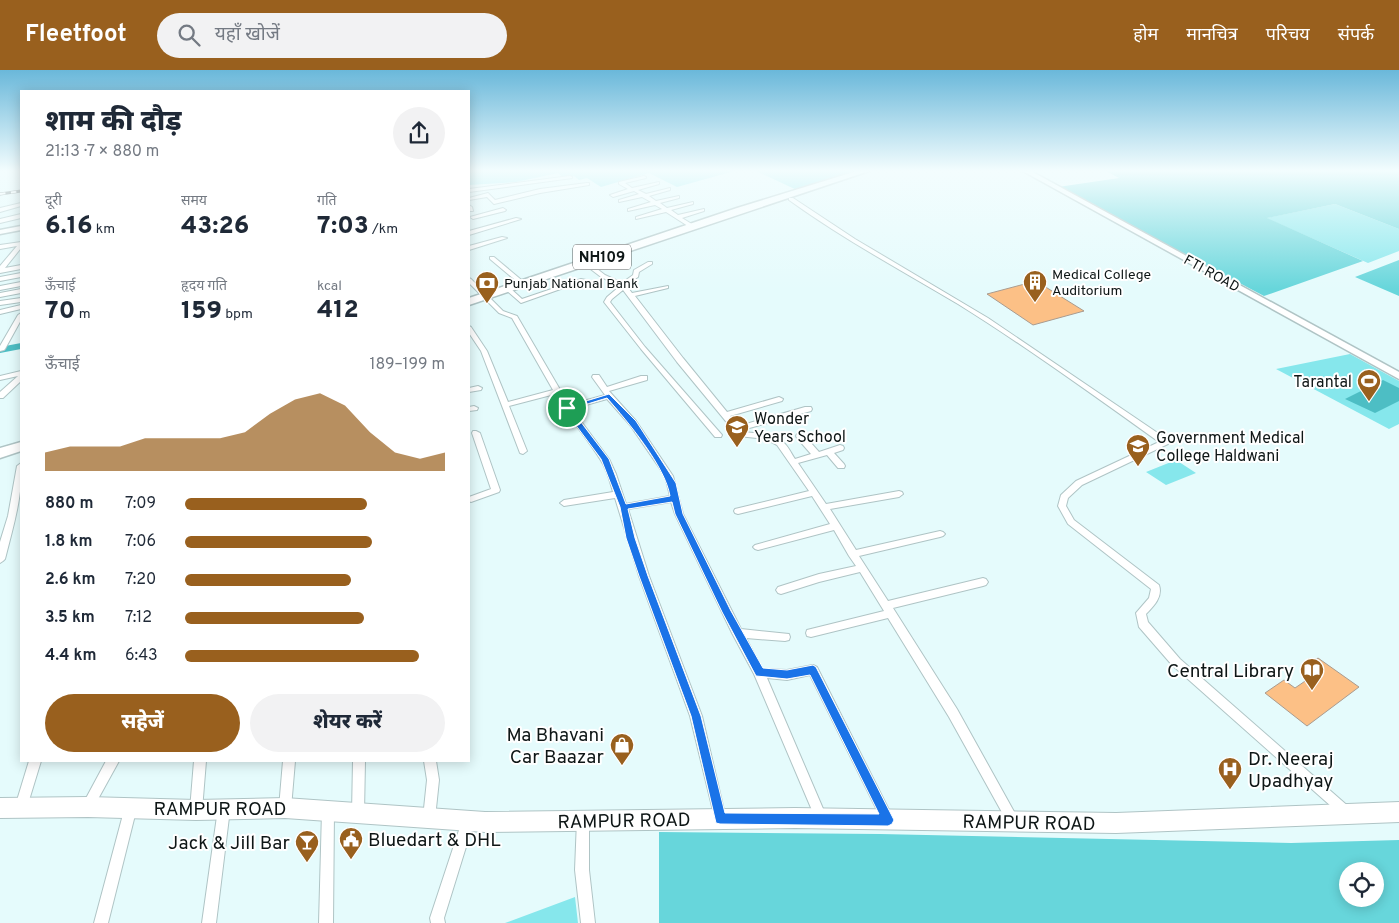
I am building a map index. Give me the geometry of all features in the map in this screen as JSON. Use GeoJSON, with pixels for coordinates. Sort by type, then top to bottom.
{"type":"FeatureCollection","features":[{"type":"Feature","properties":{"kind":"highway","name":"NH109"},"geometry":{"type":"LineString","coordinates":[[470,302],[735,213],[744,214],[756,210]]}},
{"type":"Feature","properties":{"kind":"highway"},"geometry":{"type":"LineString","coordinates":[[0,453],[20,446]]}},
{"type":"Feature","properties":{"kind":"main road","name":"FTI ROAD"},"geometry":{"type":"LineString","coordinates":[[1096,210],[1399,376]]}},
{"type":"Feature","properties":{"kind":"main road","name":"RAMPUR ROAD"},"geometry":{"type":"LineString","coordinates":[[0,808],[88,806],[196,810],[285,808],[468,821],[821,818],[1116,824],[1399,812]]}},
{"type":"Feature","properties":{"kind":"street"},"geometry":{"type":"LineString","coordinates":[[471,212],[504,210]]}},
{"type":"Feature","properties":{"kind":"street"},"geometry":{"type":"LineString","coordinates":[[638,218],[667,210],[693,227]]}},
{"type":"Feature","properties":{"kind":"street"},"geometry":{"type":"LineString","coordinates":[[678,217],[702,210]]}},
{"type":"Feature","properties":{"kind":"street"},"geometry":{"type":"LineString","coordinates":[[806,210],[1028,347],[1165,442],[1079,483],[1064,497],[1062,506],[1071,522],[1156,588],[1154,599],[1141,613],[1143,624],[1176,662],[1347,813]]}},
{"type":"Feature","properties":{"kind":"street"},"geometry":{"type":"LineString","coordinates":[[471,212],[487,228]]}},
{"type":"Feature","properties":{"kind":"street"},"geometry":{"type":"LineString","coordinates":[[0,221],[20,216]]}},
{"type":"Feature","properties":{"kind":"street"},"geometry":{"type":"LineString","coordinates":[[470,233],[518,219]]}},
{"type":"Feature","properties":{"kind":"street"},"geometry":{"type":"LineString","coordinates":[[0,232],[20,228]]}},
{"type":"Feature","properties":{"kind":"street"},"geometry":{"type":"LineString","coordinates":[[470,248],[504,238]]}},
{"type":"Feature","properties":{"kind":"street"},"geometry":{"type":"LineString","coordinates":[[0,247],[20,244]]}},
{"type":"Feature","properties":{"kind":"street"},"geometry":{"type":"LineString","coordinates":[[2,267],[20,245]]}},
{"type":"Feature","properties":{"kind":"street"},"geometry":{"type":"LineString","coordinates":[[0,257],[20,254]]}},
{"type":"Feature","properties":{"kind":"street"},"geometry":{"type":"LineString","coordinates":[[492,258],[523,284]]}},
{"type":"Feature","properties":{"kind":"street"},"geometry":{"type":"LineString","coordinates":[[2,267],[20,261]]}},
{"type":"Feature","properties":{"kind":"street"},"geometry":{"type":"LineString","coordinates":[[586,263],[604,276],[623,286],[741,434],[752,437],[772,437],[780,443],[836,526],[953,713],[1013,822]]}},
{"type":"Feature","properties":{"kind":"street"},"geometry":{"type":"LineString","coordinates":[[650,263],[636,272],[636,276],[609,298],[608,302],[643,348],[718,435]]}},
{"type":"Feature","properties":{"kind":"street"},"geometry":{"type":"LineString","coordinates":[[2,267],[20,267]]}},
{"type":"Feature","properties":{"kind":"street"},"geometry":{"type":"LineString","coordinates":[[0,279],[20,275]]}},
{"type":"Feature","properties":{"kind":"street"},"geometry":{"type":"LineString","coordinates":[[508,289],[521,301],[583,280]]}},
{"type":"Feature","properties":{"kind":"street"},"geometry":{"type":"LineString","coordinates":[[470,281],[502,313],[515,317],[567,408],[605,459],[624,507],[631,538],[644,576],[696,716],[720,818]]}},
{"type":"Feature","properties":{"kind":"street"},"geometry":{"type":"LineString","coordinates":[[0,288],[20,284]]}},
{"type":"Feature","properties":{"kind":"street"},"geometry":{"type":"LineString","coordinates":[[631,296],[666,287]]}},
{"type":"Feature","properties":{"kind":"street"},"geometry":{"type":"LineString","coordinates":[[0,295],[20,291]]}},
{"type":"Feature","properties":{"kind":"street"},"geometry":{"type":"LineString","coordinates":[[0,303],[20,300]]}},
{"type":"Feature","properties":{"kind":"street"},"geometry":{"type":"LineString","coordinates":[[0,312],[20,307]]}},
{"type":"Feature","properties":{"kind":"street"},"geometry":{"type":"LineString","coordinates":[[2,349],[10,333],[18,324]]}},
{"type":"Feature","properties":{"kind":"street"},"geometry":{"type":"LineString","coordinates":[[470,330],[484,351],[523,451]]}},
{"type":"Feature","properties":{"kind":"street"},"geometry":{"type":"LineString","coordinates":[[0,335],[10,333]]}},
{"type":"Feature","properties":{"kind":"street"},"geometry":{"type":"LineString","coordinates":[[0,378],[20,373]]}},
{"type":"Feature","properties":{"kind":"street"},"geometry":{"type":"LineString","coordinates":[[596,377],[633,423],[669,476],[679,514],[738,633],[760,672],[821,818]]}},
{"type":"Feature","properties":{"kind":"street"},"geometry":{"type":"LineString","coordinates":[[0,396],[20,378]]}},
{"type":"Feature","properties":{"kind":"street"},"geometry":{"type":"LineString","coordinates":[[567,408],[644,378]]}},
{"type":"Feature","properties":{"kind":"street"},"geometry":{"type":"LineString","coordinates":[[470,390],[478,388]]}},
{"type":"Feature","properties":{"kind":"street"},"geometry":{"type":"LineString","coordinates":[[505,405],[557,391]]}},
{"type":"Feature","properties":{"kind":"street"},"geometry":{"type":"LineString","coordinates":[[725,415],[779,399]]}},
{"type":"Feature","properties":{"kind":"street"},"geometry":{"type":"LineString","coordinates":[[738,429],[808,409]]}},
{"type":"Feature","properties":{"kind":"street"},"geometry":{"type":"LineString","coordinates":[[470,497],[496,490],[476,433]]}},
{"type":"Feature","properties":{"kind":"street"},"geometry":{"type":"LineString","coordinates":[[800,436],[817,455]]}},
{"type":"Feature","properties":{"kind":"street"},"geometry":{"type":"LineString","coordinates":[[793,462],[840,448]]}},
{"type":"Feature","properties":{"kind":"street"},"geometry":{"type":"LineString","coordinates":[[829,452],[842,466]]}},
{"type":"Feature","properties":{"kind":"street"},"geometry":{"type":"LineString","coordinates":[[0,559],[12,516],[20,472]]}},
{"type":"Feature","properties":{"kind":"street"},"geometry":{"type":"LineString","coordinates":[[738,511],[814,493]]}},
{"type":"Feature","properties":{"kind":"street"},"geometry":{"type":"LineString","coordinates":[[564,503],[619,494]]}},
{"type":"Feature","properties":{"kind":"street"},"geometry":{"type":"LineString","coordinates":[[824,508],[899,494]]}},
{"type":"Feature","properties":{"kind":"street"},"geometry":{"type":"LineString","coordinates":[[624,507],[675,498]]}},
{"type":"Feature","properties":{"kind":"street"},"geometry":{"type":"LineString","coordinates":[[758,547],[836,526]]}},
{"type":"Feature","properties":{"kind":"street"},"geometry":{"type":"LineString","coordinates":[[852,554],[940,534]]}},
{"type":"Feature","properties":{"kind":"street"},"geometry":{"type":"LineString","coordinates":[[781,590],[861,568]]}},
{"type":"Feature","properties":{"kind":"street"},"geometry":{"type":"LineString","coordinates":[[811,633],[984,582]]}},
{"type":"Feature","properties":{"kind":"street"},"geometry":{"type":"LineString","coordinates":[[738,633],[785,637]]}},
{"type":"Feature","properties":{"kind":"street"},"geometry":{"type":"LineString","coordinates":[[760,672],[787,675],[813,670],[888,820]]}},
{"type":"Feature","properties":{"kind":"street"},"geometry":{"type":"LineString","coordinates":[[20,807],[35,762]]}},
{"type":"Feature","properties":{"kind":"street"},"geometry":{"type":"LineString","coordinates":[[88,806],[112,762]]}},
{"type":"Feature","properties":{"kind":"street"},"geometry":{"type":"LineString","coordinates":[[196,810],[200,762]]}},
{"type":"Feature","properties":{"kind":"street"},"geometry":{"type":"LineString","coordinates":[[285,808],[289,762]]}},
{"type":"Feature","properties":{"kind":"street"},"geometry":{"type":"LineString","coordinates":[[358,813],[359,762]]}},
{"type":"Feature","properties":{"kind":"street"},"geometry":{"type":"LineString","coordinates":[[429,818],[433,780],[430,762]]}},
{"type":"Feature","properties":{"kind":"street"},"geometry":{"type":"LineString","coordinates":[[100,923],[131,807]]}},
{"type":"Feature","properties":{"kind":"street"},"geometry":{"type":"LineString","coordinates":[[208,923],[224,808]]}},
{"type":"Feature","properties":{"kind":"street"},"geometry":{"type":"LineString","coordinates":[[326,923],[328,811]]}},
{"type":"Feature","properties":{"kind":"street"},"geometry":{"type":"LineString","coordinates":[[583,820],[582,870],[588,923]]}},
{"type":"Feature","properties":{"kind":"street"},"geometry":{"type":"LineString","coordinates":[[438,923],[437,918],[468,821]]}},
{"type":"Feature","properties":{"kind":"shaded area"},"geometry":{"type":"Polygon","coordinates":[[[1101,210],[1307,210],[1267,218],[1363,261],[1264,296],[1101,210]]]}},
{"type":"Feature","properties":{"kind":"shaded area"},"geometry":{"type":"Polygon","coordinates":[[[1306,210],[1350,210],[1399,229],[1399,251],[1368,263],[1266,218],[1306,210]]]}},
{"type":"Feature","properties":{"kind":"shaded area"},"geometry":{"type":"Polygon","coordinates":[[[1350,210],[1399,210],[1399,229],[1350,210]]]}},
{"type":"Feature","properties":{"kind":"shaded area"},"geometry":{"type":"Polygon","coordinates":[[[1399,260],[1399,296],[1355,277],[1399,260]]]}},
{"type":"Feature","properties":{"kind":"shaded area","name":"Tarantal"},"geometry":{"type":"Polygon","coordinates":[[[1350,354],[1399,381],[1399,424],[1389,429],[1276,369],[1350,354]]]}},
{"type":"Feature","properties":{"kind":"shaded area"},"geometry":{"type":"Polygon","coordinates":[[[1383,380],[1399,388],[1399,401],[1375,413],[1345,399],[1383,380]]]}},
{"type":"Feature","properties":{"kind":"shaded area"},"geometry":{"type":"Polygon","coordinates":[[[1176,460],[1196,473],[1166,485],[1146,472],[1176,460]]]}},
{"type":"Feature","properties":{"kind":"shaded area"},"geometry":{"type":"Polygon","coordinates":[[[659,832],[880,834],[1291,843],[1399,840],[1399,923],[659,923],[659,832]]]}},
{"type":"Feature","properties":{"kind":"shaded area"},"geometry":{"type":"Polygon","coordinates":[[[575,897],[578,923],[505,923],[575,897]]]}},
{"type":"Feature","properties":{"kind":"building","name":"Medical College Auditorium"},"geometry":{"type":"Polygon","coordinates":[[[1036,281],[1084,311],[1033,325],[987,294],[1036,281]]]}},
{"type":"Feature","properties":{"kind":"building","name":"Central Library"},"geometry":{"type":"Polygon","coordinates":[[[1318,658],[1359,687],[1307,726],[1265,693],[1284,680],[1295,688],[1311,677],[1301,670],[1318,658]]]}},
{"type":"Feature","properties":{"kind":"waterway"},"geometry":{"type":"LineString","coordinates":[[0,350],[20,346]]}},
{"type":"Feature","properties":{"kind":"place","name":"Medical College Auditorium"},"geometry":{"type":"Point","coordinates":[1035,303]}},
{"type":"Feature","properties":{"kind":"place","name":"Punjab National Bank"},"geometry":{"type":"Point","coordinates":[487,304]}},
{"type":"Feature","properties":{"kind":"place","name":"Tarantal"},"geometry":{"type":"Point","coordinates":[1369,402]}},
{"type":"Feature","properties":{"kind":"place","name":"Wonder Years School"},"geometry":{"type":"Point","coordinates":[737,448]}},
{"type":"Feature","properties":{"kind":"place","name":"Government Medical College Haldwani"},"geometry":{"type":"Point","coordinates":[1138,467]}},
{"type":"Feature","properties":{"kind":"place","name":"Central Library"},"geometry":{"type":"Point","coordinates":[1312,691]}},
{"type":"Feature","properties":{"kind":"place","name":"Ma Bhavani Car Baazar"},"geometry":{"type":"Point","coordinates":[622,766]}},
{"type":"Feature","properties":{"kind":"place","name":"Dr. Neeraj Upadhyay"},"geometry":{"type":"Point","coordinates":[1230,790]}},
{"type":"Feature","properties":{"kind":"place","name":"Bluedart & DHL"},"geometry":{"type":"Point","coordinates":[351,860]}},
{"type":"Feature","properties":{"kind":"place","name":"Jack & Jill Bar"},"geometry":{"type":"Point","coordinates":[307,863]}},
{"type":"Feature","properties":{"kind":"route"},"geometry":{"type":"LineString","coordinates":[[567,408],[605,459],[624,507],[675,498],[679,514],[727,612],[760,672],[787,675],[813,670],[888,820],[720,818],[706,750],[696,716],[644,576],[631,538],[624,507],[675,498],[672,483],[633,423],[609,396],[567,408]]}}]}
